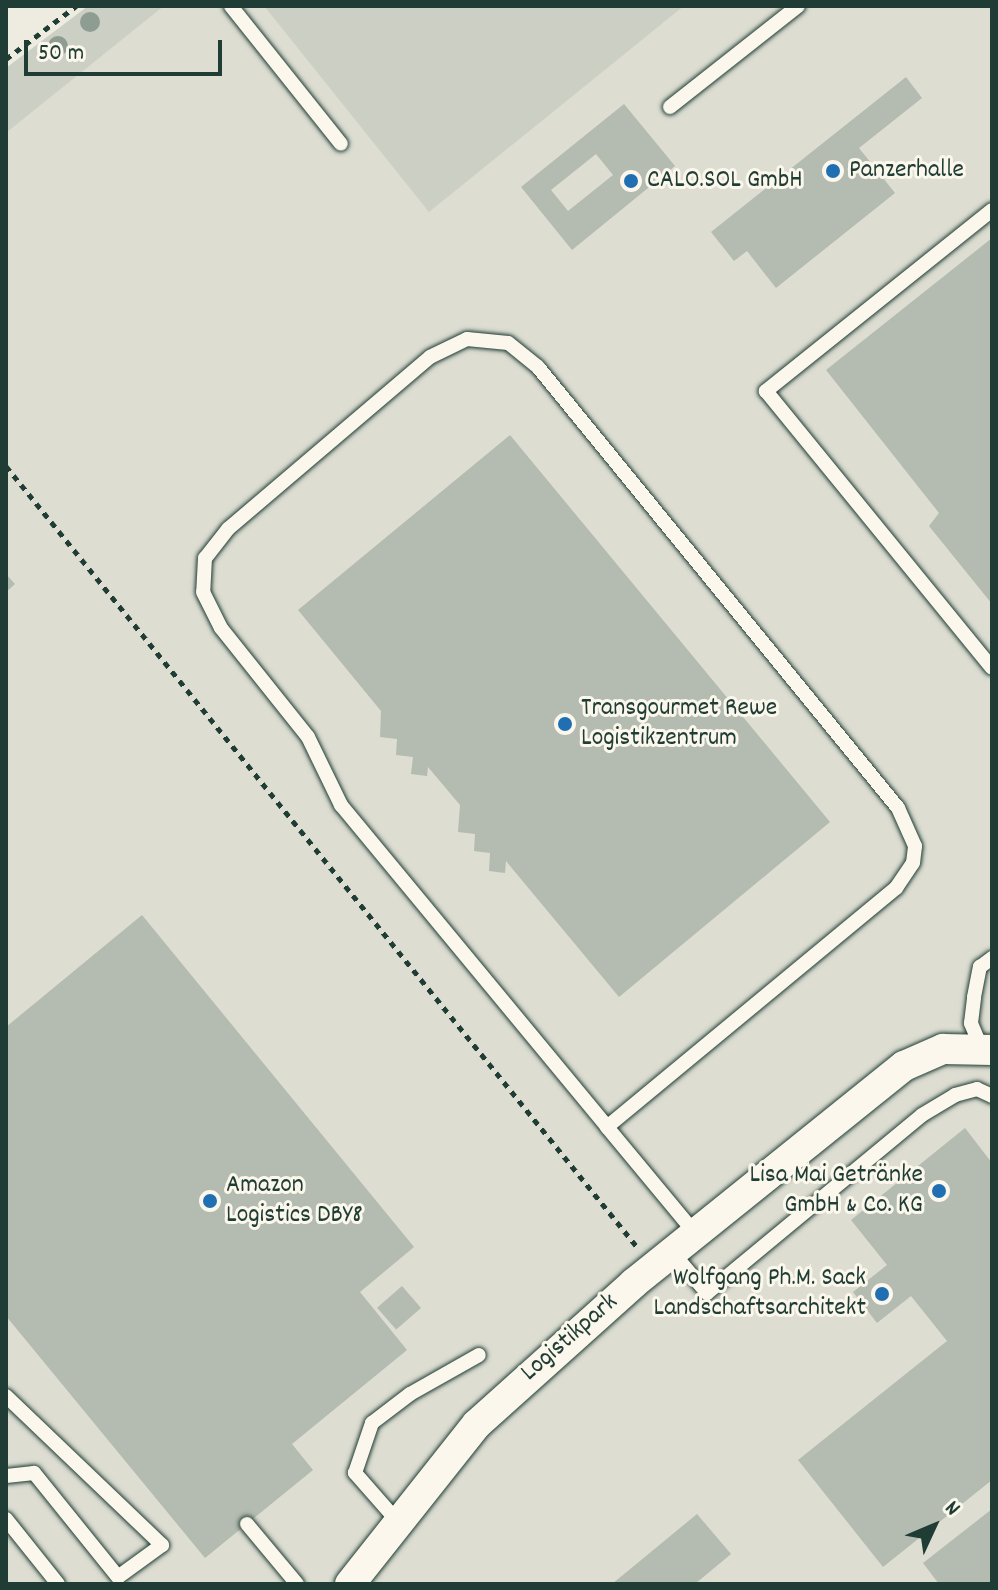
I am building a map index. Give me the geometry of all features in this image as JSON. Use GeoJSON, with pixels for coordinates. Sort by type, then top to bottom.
{"type":"FeatureCollection","features":[{"type":"Feature","properties":{"kind":"street","name":"Logistikpark"},"geometry":{"type":"LineString","coordinates":[[350,1584],[477,1424],[695,1233],[904,1066],[943,1049],[987,1049]]}},
{"type":"Feature","properties":{"kind":"lane"},"geometry":{"type":"LineString","coordinates":[[231,6],[341,144]]}},
{"type":"Feature","properties":{"kind":"lane"},"geometry":{"type":"LineString","coordinates":[[670,107],[798,6]]}},
{"type":"Feature","properties":{"kind":"lane"},"geometry":{"type":"LineString","coordinates":[[992,210],[766,391],[992,668]]}},
{"type":"Feature","properties":{"kind":"lane"},"geometry":{"type":"LineString","coordinates":[[607,1127],[896,888],[913,863],[915,846],[898,808],[538,367],[508,343],[467,339],[430,357],[221,536],[205,558],[203,592],[221,628],[308,737],[341,805],[607,1127],[695,1233]]}},
{"type":"Feature","properties":{"kind":"lane"},"geometry":{"type":"LineString","coordinates":[[987,1049],[971,1023],[980,967],[992,958]]}},
{"type":"Feature","properties":{"kind":"lane"},"geometry":{"type":"LineString","coordinates":[[663,1260],[707,1293],[922,1115],[955,1095],[977,1089],[992,1096]]}},
{"type":"Feature","properties":{"kind":"lane"},"geometry":{"type":"LineString","coordinates":[[399,1523],[355,1473],[372,1423],[479,1355]]}},
{"type":"Feature","properties":{"kind":"lane"},"geometry":{"type":"LineString","coordinates":[[6,1396],[162,1545],[118,1577],[34,1473],[6,1476]]}},
{"type":"Feature","properties":{"kind":"lane"},"geometry":{"type":"LineString","coordinates":[[6,1519],[58,1584]]}},
{"type":"Feature","properties":{"kind":"lane"},"geometry":{"type":"LineString","coordinates":[[247,1524],[297,1584]]}},
{"type":"Feature","properties":{"kind":"path"},"geometry":{"type":"LineString","coordinates":[[6,59],[76,6]]}},
{"type":"Feature","properties":{"kind":"path"},"geometry":{"type":"LineString","coordinates":[[6,466],[663,1260]]}},
{"type":"Feature","properties":{"kind":"shaded area"},"geometry":{"type":"Polygon","coordinates":[[[88,6],[164,6],[6,133],[6,68],[88,6]]]}},
{"type":"Feature","properties":{"kind":"shaded area"},"geometry":{"type":"Polygon","coordinates":[[[164,6],[264,6],[429,211],[684,6],[992,6],[992,1584],[6,1584],[6,133],[164,6]]]}},
{"type":"Feature","properties":{"kind":"shaded area"},"geometry":{"type":"Polygon","coordinates":[[[264,6],[684,6],[429,212],[264,6]]]}},
{"type":"Feature","properties":{"kind":"building","name":"Panzerhalle"},"geometry":{"type":"Polygon","coordinates":[[[906,77],[922,98],[859,148],[895,193],[776,288],[747,251],[734,261],[711,232],[906,77]]]}},
{"type":"Feature","properties":{"kind":"building","name":"CALO.SOL GmbH"},"geometry":{"type":"Polygon","coordinates":[[[624,104],[675,166],[572,250],[521,187],[624,104]],[[596,154],[551,190],[568,211],[613,175],[596,154]]]}},
{"type":"Feature","properties":{"kind":"building"},"geometry":{"type":"Polygon","coordinates":[[[992,238],[992,604],[929,526],[939,513],[826,370],[992,238]]]}},
{"type":"Feature","properties":{"kind":"building","name":"Transgourmet Rewe Logistikzentrum"},"geometry":{"type":"Polygon","coordinates":[[[510,435],[830,822],[619,997],[506,861],[505,873],[489,871],[490,853],[474,851],[475,834],[458,832],[460,805],[428,767],[427,776],[411,774],[413,757],[396,755],[397,739],[380,737],[381,711],[298,610],[510,435]]]}},
{"type":"Feature","properties":{"kind":"building"},"geometry":{"type":"Polygon","coordinates":[[[6,574],[15,584],[6,592],[6,574]]]}},
{"type":"Feature","properties":{"kind":"building","name":"Amazon Logistics DBY8"},"geometry":{"type":"Polygon","coordinates":[[[142,915],[414,1247],[360,1292],[407,1350],[292,1444],[313,1470],[205,1558],[6,1316],[6,1027],[142,915]]]}},
{"type":"Feature","properties":{"kind":"building"},"geometry":{"type":"Polygon","coordinates":[[[965,1128],[992,1163],[992,1480],[883,1567],[798,1460],[947,1341],[911,1296],[877,1323],[853,1292],[887,1265],[851,1220],[965,1128]]]}},
{"type":"Feature","properties":{"kind":"building"},"geometry":{"type":"Polygon","coordinates":[[[402,1286],[421,1308],[396,1330],[377,1308],[402,1286]]]}},
{"type":"Feature","properties":{"kind":"building"},"geometry":{"type":"Polygon","coordinates":[[[992,1509],[992,1584],[939,1584],[923,1563],[992,1509]]]}},
{"type":"Feature","properties":{"kind":"building"},"geometry":{"type":"Polygon","coordinates":[[[697,1514],[731,1554],[695,1584],[612,1584],[697,1514]]]}},
{"type":"Feature","properties":{"kind":"place","name":"Panzerhalle"},"geometry":{"type":"Point","coordinates":[833,171]}},
{"type":"Feature","properties":{"kind":"place","name":"CALO.SOL GmbH"},"geometry":{"type":"Point","coordinates":[631,181]}},
{"type":"Feature","properties":{"kind":"place","name":"Transgourmet Rewe Logistikzentrum"},"geometry":{"type":"Point","coordinates":[565,724]}},
{"type":"Feature","properties":{"kind":"place","name":"Lisa Mai Getränke GmbH & Co. KG"},"geometry":{"type":"Point","coordinates":[939,1191]}},
{"type":"Feature","properties":{"kind":"place","name":"Amazon Logistics DBY8"},"geometry":{"type":"Point","coordinates":[210,1201]}},
{"type":"Feature","properties":{"kind":"place","name":"Wolfgang Ph.M. Sack Landschaftsarchitekt"},"geometry":{"type":"Point","coordinates":[882,1294]}}]}
